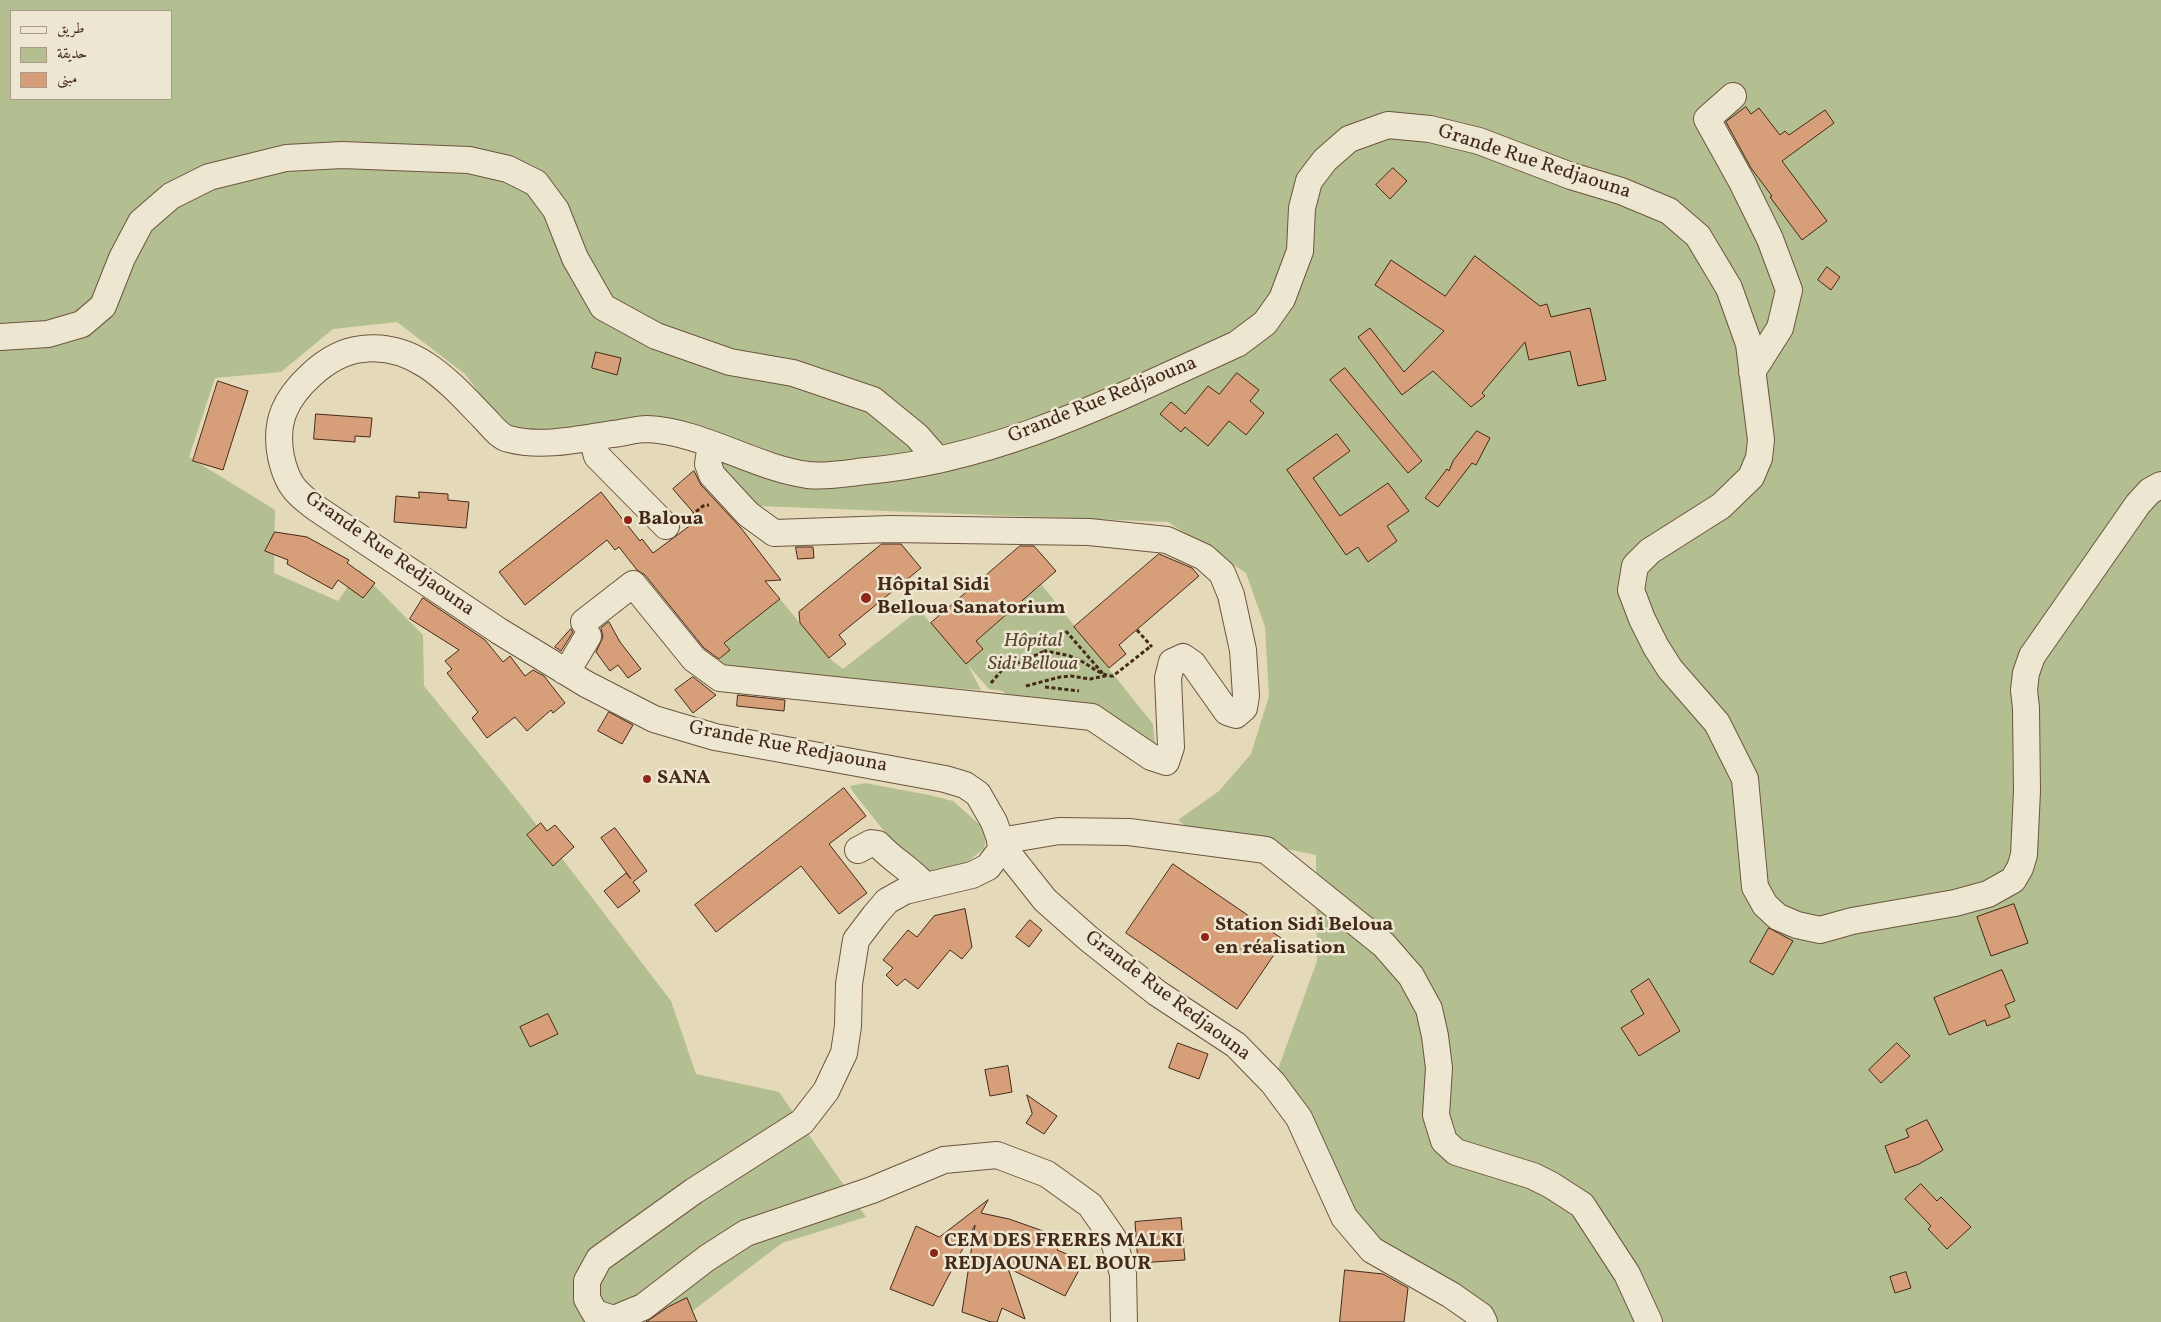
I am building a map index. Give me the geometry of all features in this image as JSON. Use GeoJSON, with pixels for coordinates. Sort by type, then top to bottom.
{"type":"FeatureCollection","features":[{"type":"Feature","properties":{"kind":"street"},"geometry":{"type":"LineString","coordinates":[[1733,96],[1707,119],[1742,182],[1770,239],[1789,290],[1780,328],[1752,372]]}},
{"type":"Feature","properties":{"kind":"street","name":"Grande Rue Redjaouna"},"geometry":{"type":"LineString","coordinates":[[1484,1322],[1480,1316],[1451,1295],[1372,1250],[1344,1217],[1299,1118],[1273,1083],[1236,1045],[1157,993],[1081,932],[1045,900],[1002,844],[994,822],[978,794],[965,785],[937,777],[715,738],[654,719],[564,671],[498,631],[330,518],[302,497],[290,483],[283,465],[278,443],[284,408],[296,389],[318,369],[339,356],[361,349],[390,348],[406,353],[445,378],[504,438],[530,443],[592,438],[646,429],[682,435],[781,469],[811,475],[901,469],[977,451],[1046,429],[1238,344],[1264,323],[1282,299],[1300,251],[1302,208],[1309,181],[1325,160],[1349,139],[1388,124],[1430,129],[1479,141],[1571,176],[1621,191],[1670,211],[1698,236],[1728,288],[1749,344],[1760,440],[1759,458],[1751,477],[1721,506],[1650,551],[1635,566],[1631,590],[1642,619],[1656,647],[1670,669],[1717,722],[1745,779],[1755,887],[1765,905],[1778,917],[1797,925],[1820,930],[1852,921],[1955,903],[1988,894],[2013,880],[2020,868],[2024,855],[2027,791],[2024,690],[2026,673],[2037,648],[2138,504],[2150,491],[2161,485]]}},
{"type":"Feature","properties":{"kind":"street"},"geometry":{"type":"LineString","coordinates":[[0,337],[48,334],[82,324],[102,306],[122,258],[142,222],[171,196],[209,177],[286,158],[342,155],[469,160],[508,169],[536,183],[556,210],[575,258],[603,308],[656,336],[730,362],[793,373],[872,400],[917,436],[938,460]]}},
{"type":"Feature","properties":{"kind":"street"},"geometry":{"type":"LineString","coordinates":[[592,438],[597,456],[677,526]]}},
{"type":"Feature","properties":{"kind":"street"},"geometry":{"type":"LineString","coordinates":[[564,671],[572,663],[586,629],[633,584],[694,660],[720,678],[1092,717],[1150,757],[1166,762],[1171,747],[1168,678],[1172,662],[1183,657],[1193,664],[1227,712],[1236,715],[1244,708],[1246,696],[1243,650],[1231,595],[1222,573],[1204,557],[1167,540],[1089,532],[890,529],[774,533],[748,514],[712,475],[708,464],[711,444]]}},
{"type":"Feature","properties":{"kind":"street"},"geometry":{"type":"LineString","coordinates":[[1124,1322],[1123,1274],[1113,1238],[1090,1205],[1047,1174],[997,1155],[944,1160],[872,1190],[746,1233],[707,1258],[643,1307],[614,1320],[596,1317],[587,1299],[587,1281],[599,1259],[694,1191],[802,1122],[826,1092],[844,1053],[848,1026],[849,984],[856,940],[887,901],[905,891],[924,885],[972,875],[988,867],[1002,844],[1059,831],[1128,832],[1266,850],[1384,945],[1411,976],[1429,1009],[1439,1068],[1436,1115],[1444,1140],[1456,1152],[1533,1176],[1582,1205],[1627,1274],[1649,1322]]}},
{"type":"Feature","properties":{"kind":"street"},"geometry":{"type":"LineString","coordinates":[[858,850],[871,843],[878,844],[924,885]]}},
{"type":"Feature","properties":{"kind":"path"},"geometry":{"type":"LineString","coordinates":[[677,526],[703,506],[707,506]]}},
{"type":"Feature","properties":{"kind":"path"},"geometry":{"type":"LineString","coordinates":[[971,704],[991,696],[991,683],[1002,670],[1045,650],[1065,630],[1105,676]]}},
{"type":"Feature","properties":{"kind":"path"},"geometry":{"type":"LineString","coordinates":[[1018,688],[1065,677],[1090,679],[1113,676],[1151,646]]}},
{"type":"Feature","properties":{"kind":"path"},"geometry":{"type":"LineString","coordinates":[[1045,650],[1075,658],[1093,667],[1105,676]]}},
{"type":"Feature","properties":{"kind":"green space"},"geometry":{"type":"Polygon","coordinates":[[[0,0],[2161,0],[2161,1322],[1484,1322],[1372,1250],[1273,1083],[1317,961],[1316,855],[1189,829],[1178,820],[1219,791],[1251,754],[1269,696],[1265,627],[1246,573],[1168,522],[759,506],[674,419],[509,433],[465,374],[397,322],[333,329],[281,372],[215,378],[189,457],[275,510],[274,573],[338,601],[359,570],[423,635],[424,686],[522,806],[671,1001],[696,1074],[779,1092],[866,1217],[782,1243],[678,1322],[0,1322],[0,0]]]}},
{"type":"Feature","properties":{"kind":"green space","name":"Hôpital Sidi Belloua"},"geometry":{"type":"Polygon","coordinates":[[[1041,584],[1153,724],[1155,744],[1011,701],[1003,691],[989,689],[968,665],[981,690],[722,672],[714,665],[729,650],[725,642],[780,599],[829,658],[843,669],[919,610],[966,663],[983,649],[976,641],[1041,584]]]}},
{"type":"Feature","properties":{"kind":"green space"},"geometry":{"type":"Polygon","coordinates":[[[865,783],[953,801],[979,824],[986,837],[984,849],[957,869],[925,878],[896,846],[850,786],[865,783]]]}},
{"type":"Feature","properties":{"kind":"building"},"geometry":{"type":"Polygon","coordinates":[[[1746,107],[1751,114],[1759,108],[1780,135],[1785,131],[1789,135],[1825,110],[1834,123],[1782,161],[1827,221],[1802,240],[1751,168],[1726,122],[1746,107]]]}},
{"type":"Feature","properties":{"kind":"building"},"geometry":{"type":"Polygon","coordinates":[[[1393,168],[1407,181],[1390,199],[1376,185],[1393,168]]]}},
{"type":"Feature","properties":{"kind":"building"},"geometry":{"type":"Polygon","coordinates":[[[1475,256],[1540,306],[1547,304],[1551,317],[1590,308],[1606,380],[1578,386],[1570,351],[1529,360],[1525,342],[1482,393],[1485,396],[1471,407],[1433,371],[1402,395],[1358,337],[1370,328],[1404,372],[1444,331],[1375,285],[1391,260],[1445,296],[1475,256]]]}},
{"type":"Feature","properties":{"kind":"building"},"geometry":{"type":"Polygon","coordinates":[[[1827,267],[1840,277],[1831,290],[1818,280],[1827,267]]]}},
{"type":"Feature","properties":{"kind":"building"},"geometry":{"type":"Polygon","coordinates":[[[596,352],[621,358],[617,375],[592,368],[596,352]]]}},
{"type":"Feature","properties":{"kind":"building"},"geometry":{"type":"Polygon","coordinates":[[[1345,368],[1422,461],[1408,473],[1330,380],[1345,368]]]}},
{"type":"Feature","properties":{"kind":"building"},"geometry":{"type":"Polygon","coordinates":[[[1237,373],[1259,390],[1250,401],[1264,413],[1246,435],[1229,421],[1208,446],[1185,427],[1181,432],[1160,414],[1171,402],[1185,414],[1208,386],[1219,394],[1237,373]]]}},
{"type":"Feature","properties":{"kind":"building"},"geometry":{"type":"Polygon","coordinates":[[[218,381],[248,391],[223,470],[193,461],[218,381]]]}},
{"type":"Feature","properties":{"kind":"building"},"geometry":{"type":"Polygon","coordinates":[[[316,414],[372,418],[370,437],[355,436],[355,442],[314,439],[316,414]]]}},
{"type":"Feature","properties":{"kind":"building"},"geometry":{"type":"Polygon","coordinates":[[[1477,431],[1490,438],[1476,465],[1472,463],[1438,507],[1425,498],[1447,469],[1449,471],[1453,461],[1477,431]]]}},
{"type":"Feature","properties":{"kind":"building"},"geometry":{"type":"Polygon","coordinates":[[[1337,434],[1350,451],[1313,478],[1340,516],[1388,483],[1409,511],[1387,526],[1397,541],[1368,562],[1358,547],[1346,555],[1287,470],[1337,434]]]}},
{"type":"Feature","properties":{"kind":"building"},"geometry":{"type":"Polygon","coordinates":[[[694,471],[701,485],[741,528],[781,580],[765,581],[780,599],[724,643],[730,650],[719,659],[704,648],[645,575],[637,570],[619,547],[615,550],[607,540],[525,605],[499,572],[601,492],[640,541],[642,539],[653,553],[699,519],[673,489],[694,471]]]}},
{"type":"Feature","properties":{"kind":"building"},"geometry":{"type":"Polygon","coordinates":[[[419,492],[448,494],[448,500],[469,502],[466,528],[394,522],[396,496],[419,498],[419,492]]]}},
{"type":"Feature","properties":{"kind":"building"},"geometry":{"type":"Polygon","coordinates":[[[275,532],[307,537],[349,560],[347,563],[375,583],[363,598],[338,580],[332,589],[287,564],[288,560],[265,551],[275,532]]]}},
{"type":"Feature","properties":{"kind":"building"},"geometry":{"type":"Polygon","coordinates":[[[882,544],[901,544],[921,568],[839,635],[846,644],[829,658],[800,623],[799,612],[882,544]]]}},
{"type":"Feature","properties":{"kind":"building"},"geometry":{"type":"Polygon","coordinates":[[[1020,546],[1034,546],[1056,571],[976,641],[983,649],[966,664],[931,623],[1020,546]]]}},
{"type":"Feature","properties":{"kind":"building"},"geometry":{"type":"Polygon","coordinates":[[[796,547],[813,547],[814,558],[798,559],[796,547]]]}},
{"type":"Feature","properties":{"kind":"building"},"geometry":{"type":"Polygon","coordinates":[[[1159,554],[1192,568],[1199,576],[1119,645],[1126,654],[1109,668],[1074,627],[1159,554]]]}},
{"type":"Feature","properties":{"kind":"building"},"geometry":{"type":"Polygon","coordinates":[[[423,598],[485,640],[503,662],[510,656],[525,676],[533,670],[544,676],[565,703],[553,713],[551,710],[527,731],[515,717],[487,738],[472,718],[478,712],[447,673],[452,669],[445,661],[459,650],[410,619],[423,598]]]}},
{"type":"Feature","properties":{"kind":"building"},"geometry":{"type":"Polygon","coordinates":[[[609,622],[620,642],[641,669],[628,678],[618,665],[610,671],[596,652],[603,637],[601,628],[609,622]]]}},
{"type":"Feature","properties":{"kind":"building"},"geometry":{"type":"Polygon","coordinates":[[[571,629],[573,632],[561,651],[555,647],[571,629]]]}},
{"type":"Feature","properties":{"kind":"building"},"geometry":{"type":"Polygon","coordinates":[[[693,677],[716,695],[693,713],[675,690],[693,677]]]}},
{"type":"Feature","properties":{"kind":"building"},"geometry":{"type":"Polygon","coordinates":[[[738,695],[785,700],[784,711],[737,706],[738,695]]]}},
{"type":"Feature","properties":{"kind":"building"},"geometry":{"type":"Polygon","coordinates":[[[609,712],[633,725],[622,744],[598,731],[609,712]]]}},
{"type":"Feature","properties":{"kind":"building"},"geometry":{"type":"Polygon","coordinates":[[[844,788],[866,816],[829,844],[867,893],[839,914],[801,866],[716,932],[695,905],[844,788]]]}},
{"type":"Feature","properties":{"kind":"building"},"geometry":{"type":"Polygon","coordinates":[[[541,823],[547,831],[555,825],[574,847],[553,866],[527,835],[541,823]]]}},
{"type":"Feature","properties":{"kind":"building"},"geometry":{"type":"Polygon","coordinates":[[[615,828],[647,871],[633,882],[640,891],[618,908],[604,891],[626,873],[631,879],[601,838],[615,828]]]}},
{"type":"Feature","properties":{"kind":"building","name":"Station Sidi Beloua en réalisation"},"geometry":{"type":"Polygon","coordinates":[[[1173,864],[1284,940],[1237,1009],[1126,933],[1173,864]]]}},
{"type":"Feature","properties":{"kind":"building"},"geometry":{"type":"Polygon","coordinates":[[[2014,904],[2028,943],[1991,956],[1977,917],[2014,904]]]}},
{"type":"Feature","properties":{"kind":"building"},"geometry":{"type":"Polygon","coordinates":[[[965,909],[972,947],[962,959],[950,950],[918,989],[905,979],[897,986],[886,975],[893,968],[883,960],[908,930],[917,937],[934,916],[965,909]]]}},
{"type":"Feature","properties":{"kind":"building"},"geometry":{"type":"Polygon","coordinates":[[[1030,920],[1042,930],[1029,947],[1016,937],[1030,920]]]}},
{"type":"Feature","properties":{"kind":"building"},"geometry":{"type":"Polygon","coordinates":[[[1769,928],[1793,941],[1773,975],[1750,962],[1769,928]]]}},
{"type":"Feature","properties":{"kind":"building"},"geometry":{"type":"Polygon","coordinates":[[[2002,970],[2015,1001],[2005,1005],[2010,1017],[1987,1026],[1985,1020],[1949,1035],[1934,998],[2002,970]]]}},
{"type":"Feature","properties":{"kind":"building"},"geometry":{"type":"Polygon","coordinates":[[[1649,979],[1680,1031],[1639,1056],[1621,1028],[1644,1014],[1631,991],[1649,979]]]}},
{"type":"Feature","properties":{"kind":"building"},"geometry":{"type":"Polygon","coordinates":[[[548,1014],[558,1034],[530,1047],[520,1027],[548,1014]]]}},
{"type":"Feature","properties":{"kind":"building"},"geometry":{"type":"Polygon","coordinates":[[[1178,1043],[1208,1054],[1199,1079],[1169,1068],[1178,1043]]]}},
{"type":"Feature","properties":{"kind":"building"},"geometry":{"type":"Polygon","coordinates":[[[1897,1043],[1910,1056],[1881,1083],[1869,1070],[1897,1043]]]}},
{"type":"Feature","properties":{"kind":"building"},"geometry":{"type":"Polygon","coordinates":[[[1008,1066],[1012,1092],[990,1096],[985,1070],[1008,1066]]]}},
{"type":"Feature","properties":{"kind":"building"},"geometry":{"type":"Polygon","coordinates":[[[1027,1095],[1057,1116],[1044,1134],[1026,1123],[1032,1114],[1027,1095]]]}},
{"type":"Feature","properties":{"kind":"building"},"geometry":{"type":"Polygon","coordinates":[[[1927,1120],[1943,1150],[1919,1164],[1895,1173],[1885,1146],[1909,1137],[1906,1130],[1927,1120]]]}},
{"type":"Feature","properties":{"kind":"building"},"geometry":{"type":"Polygon","coordinates":[[[1921,1184],[1937,1201],[1941,1197],[1971,1227],[1947,1249],[1928,1229],[1931,1226],[1905,1199],[1921,1184]]]}},
{"type":"Feature","properties":{"kind":"building"},"geometry":{"type":"Polygon","coordinates":[[[988,1200],[981,1213],[1009,1219],[1063,1238],[1057,1250],[1084,1261],[1065,1296],[1008,1268],[1025,1319],[1002,1308],[997,1322],[991,1322],[962,1312],[975,1225],[933,1306],[890,1289],[916,1226],[939,1237],[988,1200]]]}},
{"type":"Feature","properties":{"kind":"building"},"geometry":{"type":"Polygon","coordinates":[[[1181,1218],[1185,1260],[1138,1263],[1135,1222],[1181,1218]]]}},
{"type":"Feature","properties":{"kind":"building"},"geometry":{"type":"Polygon","coordinates":[[[1345,1270],[1383,1274],[1408,1288],[1404,1322],[1340,1322],[1345,1270]]]}},
{"type":"Feature","properties":{"kind":"building"},"geometry":{"type":"Polygon","coordinates":[[[1906,1272],[1911,1288],[1895,1293],[1890,1277],[1906,1272]]]}},
{"type":"Feature","properties":{"kind":"building"},"geometry":{"type":"Polygon","coordinates":[[[687,1298],[697,1322],[646,1322],[668,1307],[687,1298]]]}},
{"type":"Feature","properties":{"kind":"place","name":"Baloua"},"geometry":{"type":"Point","coordinates":[628,520]}},
{"type":"Feature","properties":{"kind":"place","name":"Hôpital Sidi Belloua Sanatorium"},"geometry":{"type":"Point","coordinates":[866,598]}},
{"type":"Feature","properties":{"kind":"place","name":"SANA"},"geometry":{"type":"Point","coordinates":[647,779]}},
{"type":"Feature","properties":{"kind":"place","name":"Station Sidi Beloua en réalisation"},"geometry":{"type":"Point","coordinates":[1205,937]}},
{"type":"Feature","properties":{"kind":"place","name":"CEM DES FRERES MALKI REDJAOUNA EL BOUR"},"geometry":{"type":"Point","coordinates":[934,1253]}}]}
